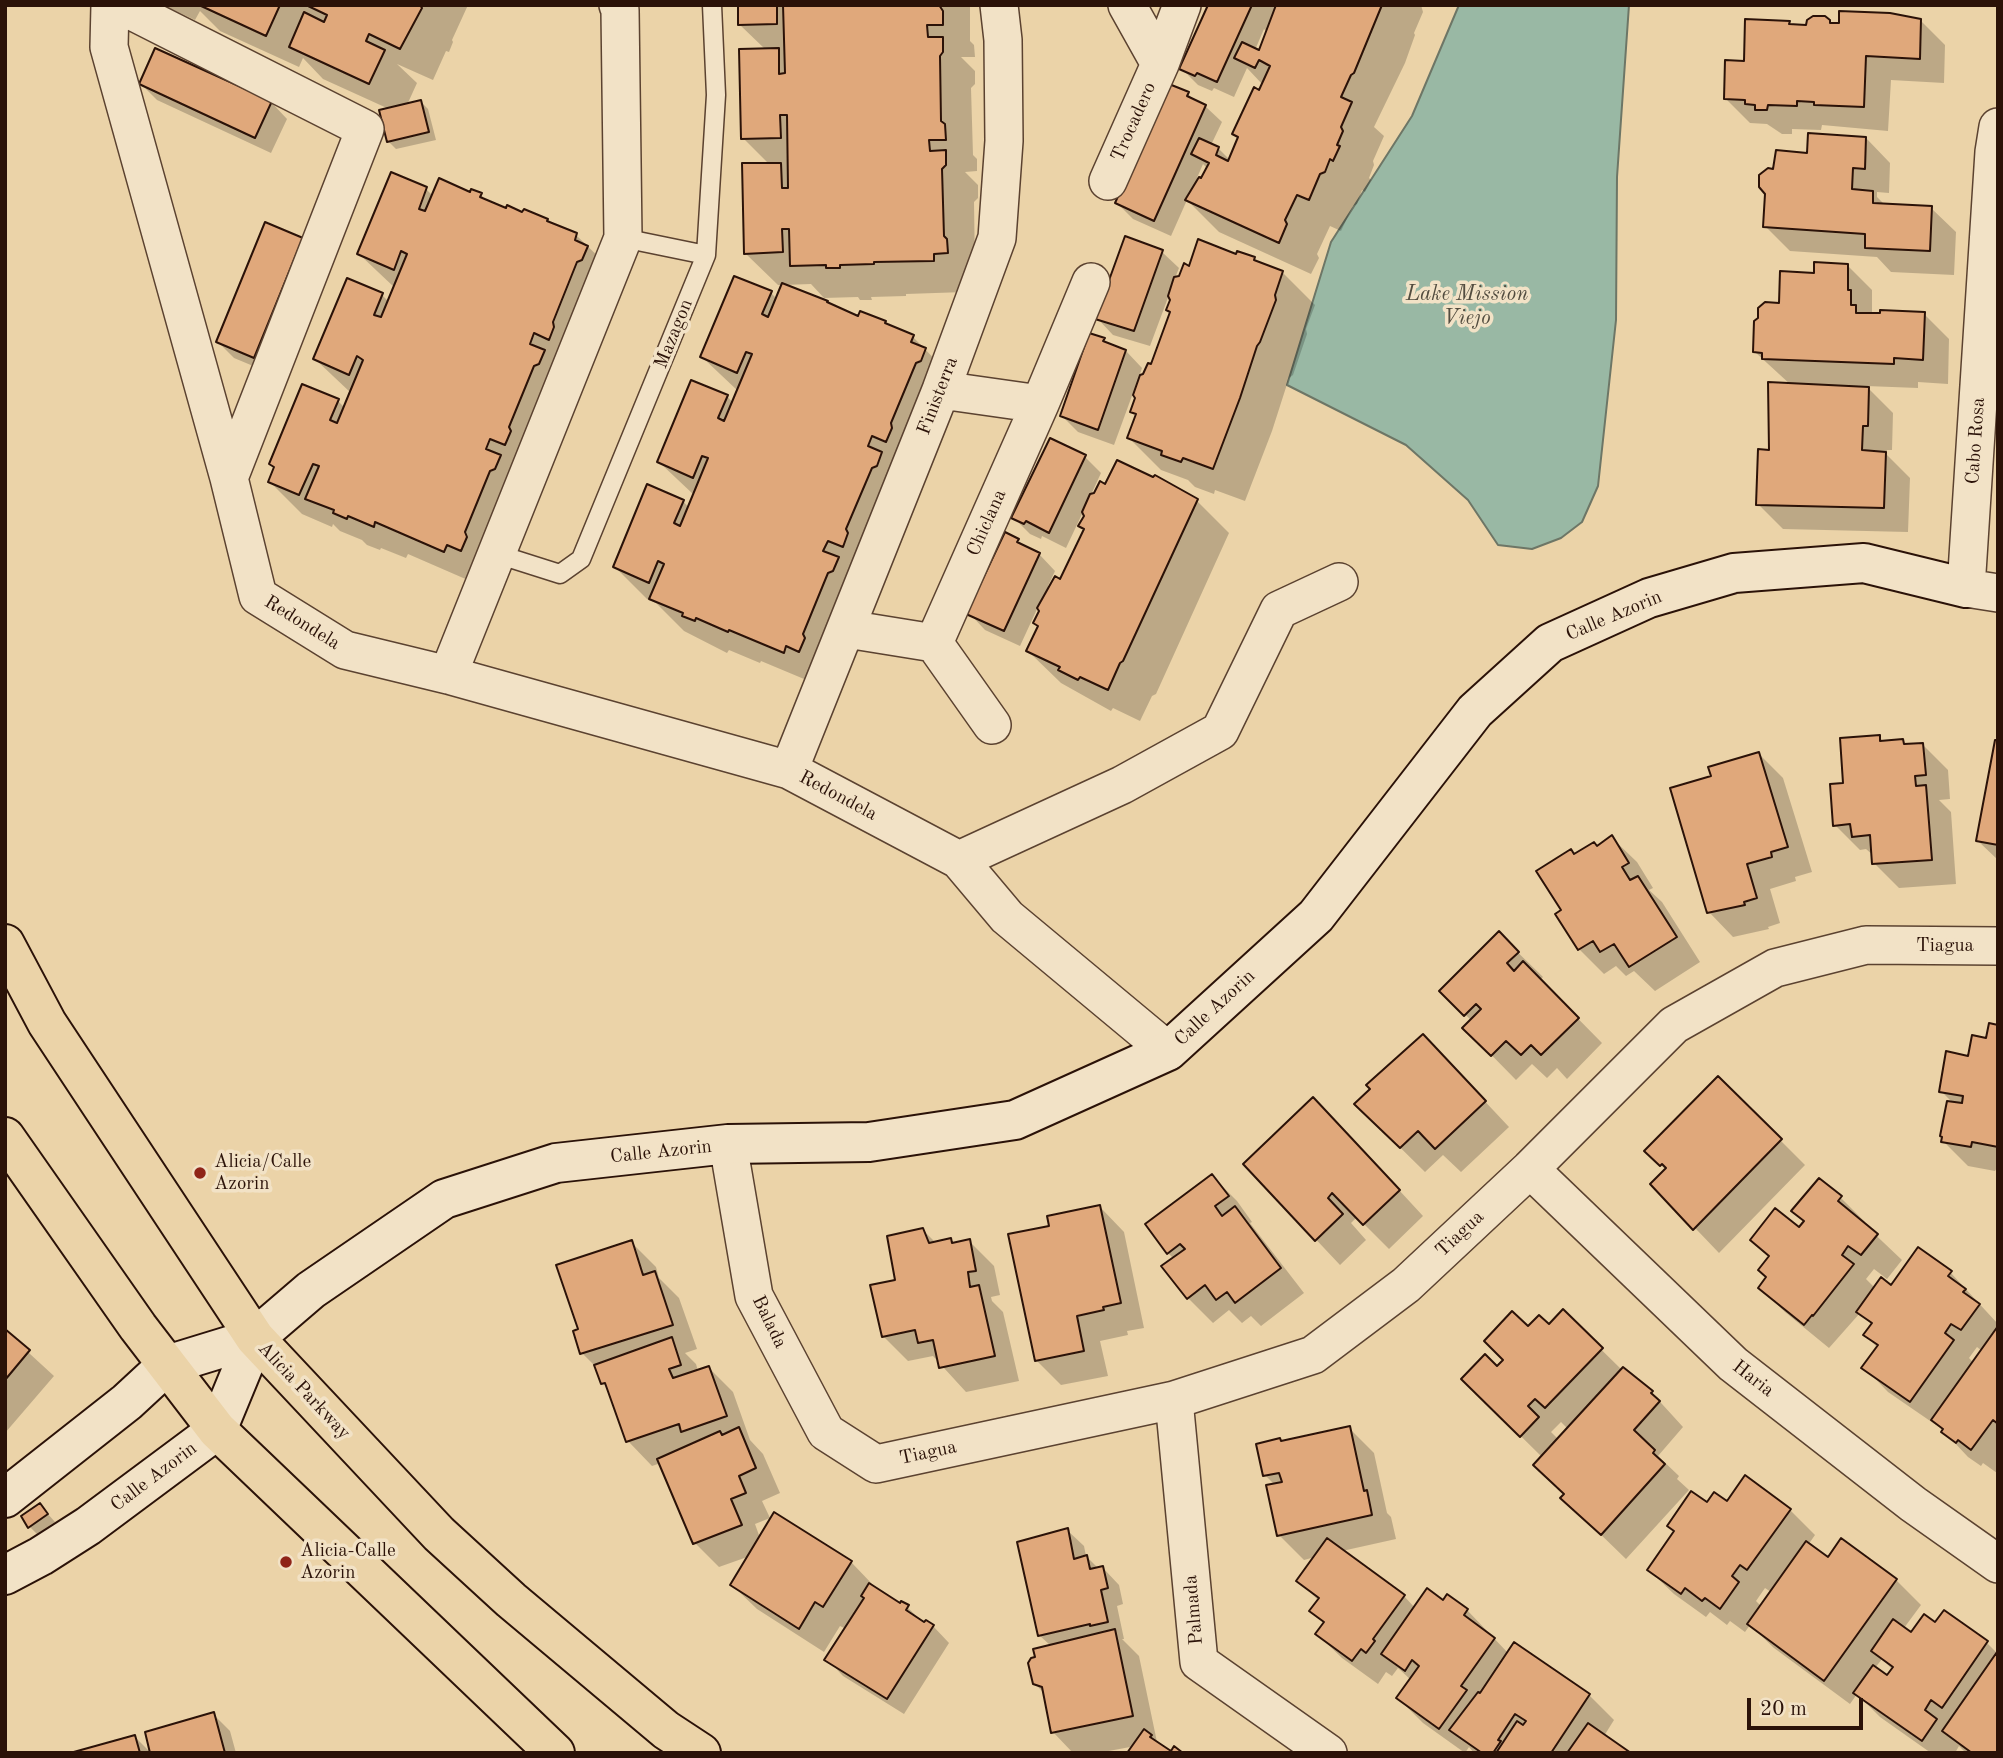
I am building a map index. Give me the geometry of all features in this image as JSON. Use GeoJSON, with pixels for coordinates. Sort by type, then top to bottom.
{"type":"FeatureCollection","features":[{"type":"Feature","properties":{"kind":"main road","name":"Alicia Parkway"},"geometry":{"type":"LineString","coordinates":[[5,944],[47,1023],[255,1338],[439,1534],[511,1600],[655,1721],[701,1753]]}},
{"type":"Feature","properties":{"kind":"main road"},"geometry":{"type":"LineString","coordinates":[[5,1138],[167,1365],[217,1430],[555,1753]]}},
{"type":"Feature","properties":{"kind":"street","name":"Redondela"},"geometry":{"type":"LineString","coordinates":[[110,5],[109,47],[229,478],[258,596],[345,650],[449,675],[789,770],[959,860],[1007,917],[1168,1051]]}},
{"type":"Feature","properties":{"kind":"street"},"geometry":{"type":"LineString","coordinates":[[120,5],[365,129],[229,478]]}},
{"type":"Feature","properties":{"kind":"street"},"geometry":{"type":"LineString","coordinates":[[449,675],[623,237],[618,5]]}},
{"type":"Feature","properties":{"kind":"street","name":"Finisterra"},"geometry":{"type":"LineString","coordinates":[[789,770],[941,390],[997,238],[1004,141],[1003,40],[999,5]]}},
{"type":"Feature","properties":{"kind":"street","name":"Trocadero"},"geometry":{"type":"LineString","coordinates":[[1127,5],[1160,64]]}},
{"type":"Feature","properties":{"kind":"street","name":"Trocadero"},"geometry":{"type":"LineString","coordinates":[[1108,180],[1160,64],[1182,5]]}},
{"type":"Feature","properties":{"kind":"street","name":"Cabo Rosa"},"geometry":{"type":"LineString","coordinates":[[1982,591],[1994,152],[1998,128]]}},
{"type":"Feature","properties":{"kind":"street","name":"Chiclana"},"geometry":{"type":"LineString","coordinates":[[934,643],[1091,282]]}},
{"type":"Feature","properties":{"kind":"street"},"geometry":{"type":"LineString","coordinates":[[941,390],[1040,404]]}},
{"type":"Feature","properties":{"kind":"street","name":"Calle Azorin"},"geometry":{"type":"LineString","coordinates":[[5,1497],[127,1402],[167,1365],[255,1338],[311,1290],[444,1199],[556,1163],[728,1144],[869,1142],[1015,1120],[1168,1051],[1315,916],[1475,711],[1550,643],[1649,598],[1734,573],[1864,563],[1982,591]]}},
{"type":"Feature","properties":{"kind":"street"},"geometry":{"type":"LineString","coordinates":[[959,860],[1122,785],[1220,731],[1279,610],[1339,582]]}},
{"type":"Feature","properties":{"kind":"street"},"geometry":{"type":"LineString","coordinates":[[847,629],[934,643],[992,725]]}},
{"type":"Feature","properties":{"kind":"street","name":"Tiagua"},"geometry":{"type":"LineString","coordinates":[[876,1464],[1174,1400],[1313,1355],[1406,1285],[1530,1169],[1674,1025],[1775,968],[1866,946],[1998,946]]}},
{"type":"Feature","properties":{"kind":"street","name":"Balada"},"geometry":{"type":"LineString","coordinates":[[728,1144],[754,1296],[826,1432],[876,1464]]}},
{"type":"Feature","properties":{"kind":"street","name":"Haria"},"geometry":{"type":"LineString","coordinates":[[1530,1169],[1732,1364],[1913,1504],[1998,1564]]}},
{"type":"Feature","properties":{"kind":"street","name":"Calle Azorin"},"geometry":{"type":"LineString","coordinates":[[9,1566],[88,1526],[217,1430],[255,1338]]}},
{"type":"Feature","properties":{"kind":"street","name":"Palmada"},"geometry":{"type":"LineString","coordinates":[[1174,1400],[1199,1662],[1328,1753]]}},
{"type":"Feature","properties":{"kind":"lane","name":"Mazagon"},"geometry":{"type":"LineString","coordinates":[[498,554],[560,574],[581,559],[706,255],[716,95],[712,5]]}},
{"type":"Feature","properties":{"kind":"lane"},"geometry":{"type":"LineString","coordinates":[[623,237],[706,255]]}},
{"type":"Feature","properties":{"kind":"water","name":"Lake Mission Viejo"},"geometry":{"type":"Polygon","coordinates":[[[1459,5],[1629,5],[1617,177],[1616,320],[1598,486],[1582,522],[1561,538],[1532,549],[1498,545],[1468,500],[1406,445],[1287,385],[1331,242],[1412,116],[1459,5]]]}},
{"type":"Feature","properties":{"kind":"building"},"geometry":{"type":"Polygon","coordinates":[[[199,5],[280,5],[266,36],[199,5]]]}},
{"type":"Feature","properties":{"kind":"building"},"geometry":{"type":"Polygon","coordinates":[[[306,5],[420,5],[422,8],[400,49],[369,34],[366,41],[385,50],[369,84],[289,47],[304,12],[324,22],[327,15],[306,5]]]}},
{"type":"Feature","properties":{"kind":"building"},"geometry":{"type":"Polygon","coordinates":[[[738,5],[777,5],[777,24],[738,25],[738,5]]]}},
{"type":"Feature","properties":{"kind":"building"},"geometry":{"type":"Polygon","coordinates":[[[783,5],[939,5],[943,11],[943,25],[927,25],[928,37],[943,37],[943,52],[940,56],[941,121],[945,124],[946,140],[929,140],[930,151],[946,150],[946,165],[942,169],[944,236],[947,239],[948,253],[934,254],[934,261],[874,262],[840,265],[840,268],[826,268],[826,265],[790,266],[789,229],[782,229],[783,252],[744,254],[742,163],[781,163],[782,188],[788,188],[787,115],[780,115],[781,138],[741,139],[739,49],[779,48],[779,74],[785,73],[783,5]]]}},
{"type":"Feature","properties":{"kind":"building"},"geometry":{"type":"Polygon","coordinates":[[[1208,5],[1252,5],[1217,82],[1179,69],[1208,5]]]}},
{"type":"Feature","properties":{"kind":"building"},"geometry":{"type":"Polygon","coordinates":[[[1276,5],[1382,5],[1354,73],[1341,97],[1352,102],[1341,127],[1343,131],[1337,145],[1340,146],[1333,161],[1330,159],[1325,172],[1320,174],[1309,200],[1297,195],[1285,220],[1287,224],[1279,243],[1185,200],[1209,163],[1191,154],[1199,138],[1219,147],[1216,155],[1228,161],[1238,137],[1232,134],[1254,87],[1259,90],[1270,66],[1259,60],[1255,68],[1234,58],[1242,42],[1259,50],[1276,5]]]}},
{"type":"Feature","properties":{"kind":"building"},"geometry":{"type":"Polygon","coordinates":[[[1839,11],[1890,13],[1921,19],[1920,59],[1866,56],[1864,107],[1814,105],[1814,102],[1797,101],[1797,106],[1768,105],[1767,110],[1755,110],[1755,105],[1745,104],[1745,100],[1724,99],[1725,60],[1744,61],[1745,19],[1790,21],[1789,24],[1806,25],[1807,20],[1813,16],[1825,16],[1830,23],[1839,23],[1839,11]]]}},
{"type":"Feature","properties":{"kind":"building"},"geometry":{"type":"Polygon","coordinates":[[[155,48],[272,101],[255,138],[139,84],[155,48]]]}},
{"type":"Feature","properties":{"kind":"building"},"geometry":{"type":"Polygon","coordinates":[[[1169,84],[1189,92],[1187,96],[1206,105],[1154,221],[1115,203],[1169,84]]]}},
{"type":"Feature","properties":{"kind":"building"},"geometry":{"type":"Polygon","coordinates":[[[421,100],[429,132],[387,142],[379,110],[421,100]]]}},
{"type":"Feature","properties":{"kind":"building"},"geometry":{"type":"Polygon","coordinates":[[[1808,133],[1866,137],[1865,169],[1853,168],[1852,189],[1873,191],[1873,203],[1932,206],[1930,251],[1865,248],[1865,234],[1763,227],[1765,194],[1759,187],[1759,175],[1768,168],[1773,169],[1776,150],[1807,153],[1808,133]]]}},
{"type":"Feature","properties":{"kind":"building"},"geometry":{"type":"Polygon","coordinates":[[[391,172],[427,187],[419,209],[425,211],[439,178],[470,192],[471,189],[482,193],[480,197],[506,208],[507,205],[522,212],[524,209],[548,219],[547,221],[577,233],[575,240],[588,246],[582,260],[577,262],[553,322],[549,340],[534,333],[530,344],[545,350],[539,364],[534,366],[509,427],[511,431],[505,445],[490,439],[486,449],[501,455],[495,469],[490,471],[465,532],[467,537],[461,551],[447,545],[444,552],[375,522],[374,527],[348,516],[347,519],[333,513],[334,510],[305,499],[319,466],[313,464],[299,495],[268,482],[274,467],[269,464],[302,384],[339,399],[330,420],[337,423],[363,360],[357,356],[349,375],[313,359],[347,278],[383,293],[374,315],[381,317],[407,254],[401,251],[394,270],[357,254],[391,172]]]}},
{"type":"Feature","properties":{"kind":"building"},"geometry":{"type":"Polygon","coordinates":[[[265,222],[303,238],[254,358],[216,342],[265,222]]]}},
{"type":"Feature","properties":{"kind":"building"},"geometry":{"type":"Polygon","coordinates":[[[1125,236],[1163,250],[1134,331],[1095,319],[1125,236]]]}},
{"type":"Feature","properties":{"kind":"building"},"geometry":{"type":"Polygon","coordinates":[[[1198,239],[1236,254],[1237,251],[1255,257],[1254,260],[1283,271],[1275,295],[1276,300],[1213,469],[1183,458],[1181,462],[1161,455],[1162,451],[1127,438],[1136,414],[1130,412],[1135,398],[1133,395],[1140,375],[1148,363],[1151,364],[1170,312],[1166,310],[1174,277],[1179,276],[1184,263],[1189,266],[1198,239]]]}},
{"type":"Feature","properties":{"kind":"building"},"geometry":{"type":"Polygon","coordinates":[[[1814,262],[1848,264],[1848,290],[1851,290],[1851,305],[1856,305],[1856,313],[1880,313],[1880,310],[1925,312],[1923,360],[1894,358],[1894,364],[1762,359],[1762,353],[1753,352],[1754,321],[1758,318],[1758,308],[1765,302],[1779,303],[1780,271],[1814,273],[1814,262]]]}},
{"type":"Feature","properties":{"kind":"building"},"geometry":{"type":"Polygon","coordinates":[[[734,276],[772,291],[762,314],[768,317],[782,283],[858,316],[860,311],[886,321],[885,323],[914,335],[911,342],[926,348],[921,361],[916,363],[886,442],[872,436],[868,446],[882,452],[877,466],[872,468],[846,529],[848,533],[843,547],[828,541],[823,551],[839,557],[833,571],[828,573],[803,634],[805,638],[799,652],[786,646],[784,653],[696,618],[695,621],[682,616],[683,613],[649,599],[664,564],[658,561],[649,583],[613,567],[647,484],[684,500],[674,523],[680,526],[708,458],[702,456],[693,478],[657,462],[691,380],[728,395],[718,418],[724,421],[752,354],[746,352],[737,373],[700,357],[734,276]]]}},
{"type":"Feature","properties":{"kind":"building"},"geometry":{"type":"Polygon","coordinates":[[[1089,333],[1105,338],[1103,341],[1126,350],[1098,430],[1060,416],[1089,333]]]}},
{"type":"Feature","properties":{"kind":"building"},"geometry":{"type":"Polygon","coordinates":[[[1768,382],[1869,387],[1868,426],[1863,426],[1862,450],[1886,452],[1884,508],[1756,505],[1758,449],[1769,450],[1768,382]]]}},
{"type":"Feature","properties":{"kind":"building"},"geometry":{"type":"Polygon","coordinates":[[[1050,438],[1086,455],[1049,533],[1026,521],[1024,524],[1011,518],[1050,438]]]}},
{"type":"Feature","properties":{"kind":"building"},"geometry":{"type":"Polygon","coordinates":[[[1117,460],[1153,477],[1155,475],[1198,499],[1108,690],[1080,677],[1078,680],[1058,670],[1060,667],[1026,651],[1038,626],[1033,623],[1039,611],[1037,608],[1055,576],[1060,579],[1084,529],[1078,526],[1084,516],[1082,512],[1090,494],[1094,493],[1100,481],[1105,484],[1117,460]]]}},
{"type":"Feature","properties":{"kind":"building"},"geometry":{"type":"Polygon","coordinates":[[[1005,532],[1019,539],[1017,542],[1040,553],[1004,631],[966,614],[1005,532]]]}},
{"type":"Feature","properties":{"kind":"building"},"geometry":{"type":"Polygon","coordinates":[[[1880,735],[1880,741],[1903,739],[1904,744],[1923,743],[1926,775],[1915,776],[1916,786],[1926,785],[1932,860],[1872,864],[1870,835],[1852,837],[1850,824],[1833,826],[1830,784],[1843,783],[1840,738],[1880,735]]]}},
{"type":"Feature","properties":{"kind":"building"},"geometry":{"type":"Polygon","coordinates":[[[1995,740],[1998,740],[1998,845],[1976,841],[1995,740]]]}},
{"type":"Feature","properties":{"kind":"building"},"geometry":{"type":"Polygon","coordinates":[[[1759,752],[1788,847],[1771,852],[1772,857],[1747,864],[1757,898],[1744,902],[1745,905],[1707,913],[1670,788],[1711,776],[1708,767],[1759,752]]]}},
{"type":"Feature","properties":{"kind":"building"},"geometry":{"type":"Polygon","coordinates":[[[1612,835],[1629,863],[1622,867],[1630,880],[1638,876],[1677,937],[1629,967],[1614,944],[1600,952],[1593,941],[1578,950],[1555,914],[1561,910],[1536,871],[1571,849],[1574,854],[1594,842],[1597,846],[1612,835]]]}},
{"type":"Feature","properties":{"kind":"building"},"geometry":{"type":"Polygon","coordinates":[[[1499,931],[1519,952],[1507,963],[1514,971],[1523,961],[1579,1018],[1541,1055],[1531,1045],[1521,1055],[1506,1041],[1491,1056],[1462,1028],[1481,1009],[1476,1004],[1464,1016],[1439,991],[1499,931]]]}},
{"type":"Feature","properties":{"kind":"building"},"geometry":{"type":"Polygon","coordinates":[[[1989,1023],[1998,1025],[1998,1147],[1972,1142],[1971,1147],[1941,1142],[1947,1101],[1962,1103],[1963,1096],[1939,1092],[1946,1051],[1968,1056],[1972,1035],[1986,1038],[1989,1023]]]}},
{"type":"Feature","properties":{"kind":"building"},"geometry":{"type":"Polygon","coordinates":[[[1423,1034],[1486,1101],[1435,1149],[1418,1131],[1400,1148],[1354,1104],[1370,1089],[1366,1085],[1423,1034]]]}},
{"type":"Feature","properties":{"kind":"building"},"geometry":{"type":"Polygon","coordinates":[[[1718,1076],[1782,1139],[1693,1230],[1650,1184],[1666,1168],[1644,1151],[1718,1076]]]}},
{"type":"Feature","properties":{"kind":"building"},"geometry":{"type":"Polygon","coordinates":[[[1313,1097],[1400,1190],[1363,1225],[1332,1193],[1328,1198],[1343,1214],[1315,1241],[1243,1164],[1313,1097]]]}},
{"type":"Feature","properties":{"kind":"building"},"geometry":{"type":"Polygon","coordinates":[[[1212,1174],[1229,1196],[1215,1206],[1222,1216],[1235,1206],[1281,1268],[1235,1303],[1227,1292],[1216,1300],[1205,1285],[1187,1299],[1161,1266],[1185,1249],[1180,1244],[1167,1254],[1145,1224],[1212,1174]]]}},
{"type":"Feature","properties":{"kind":"building"},"geometry":{"type":"Polygon","coordinates":[[[1819,1178],[1842,1196],[1838,1201],[1878,1234],[1861,1255],[1848,1246],[1842,1255],[1854,1264],[1804,1325],[1758,1288],[1766,1277],[1758,1270],[1769,1256],[1750,1240],[1775,1208],[1799,1227],[1804,1221],[1791,1211],[1819,1178]]]}},
{"type":"Feature","properties":{"kind":"building"},"geometry":{"type":"Polygon","coordinates":[[[1100,1205],[1121,1303],[1077,1316],[1084,1351],[1035,1361],[1008,1234],[1049,1226],[1047,1216],[1100,1205]]]}},
{"type":"Feature","properties":{"kind":"building"},"geometry":{"type":"Polygon","coordinates":[[[923,1228],[929,1243],[951,1238],[952,1243],[970,1239],[976,1271],[968,1272],[970,1287],[979,1285],[995,1356],[939,1368],[933,1340],[918,1343],[915,1330],[882,1337],[870,1285],[895,1280],[887,1236],[923,1228]]]}},
{"type":"Feature","properties":{"kind":"building"},"geometry":{"type":"Polygon","coordinates":[[[632,1240],[643,1275],[655,1271],[673,1325],[580,1354],[573,1331],[578,1329],[556,1265],[632,1240]]]}},
{"type":"Feature","properties":{"kind":"building"},"geometry":{"type":"Polygon","coordinates":[[[1918,1247],[1952,1271],[1948,1276],[1966,1289],[1963,1292],[1980,1304],[1961,1330],[1951,1324],[1945,1333],[1954,1340],[1910,1402],[1861,1368],[1878,1345],[1863,1335],[1872,1323],[1856,1312],[1881,1277],[1891,1285],[1918,1247]]]}},
{"type":"Feature","properties":{"kind":"building"},"geometry":{"type":"Polygon","coordinates":[[[1563,1309],[1603,1348],[1545,1408],[1535,1399],[1528,1406],[1539,1417],[1520,1437],[1461,1379],[1485,1354],[1497,1366],[1503,1360],[1484,1341],[1512,1311],[1528,1326],[1539,1315],[1549,1324],[1563,1309]]]}},
{"type":"Feature","properties":{"kind":"building"},"geometry":{"type":"Polygon","coordinates":[[[1998,1326],[1998,1424],[1993,1420],[1971,1450],[1941,1432],[1943,1429],[1931,1420],[1998,1326]]]}},
{"type":"Feature","properties":{"kind":"building"},"geometry":{"type":"Polygon","coordinates":[[[5,1329],[30,1350],[5,1380],[5,1329]]]}},
{"type":"Feature","properties":{"kind":"building"},"geometry":{"type":"Polygon","coordinates":[[[672,1337],[681,1365],[669,1369],[673,1378],[709,1366],[727,1416],[681,1432],[679,1424],[626,1442],[605,1383],[601,1384],[594,1365],[672,1337]]]}},
{"type":"Feature","properties":{"kind":"building"},"geometry":{"type":"Polygon","coordinates":[[[1623,1367],[1653,1391],[1651,1393],[1660,1401],[1634,1430],[1665,1464],[1601,1535],[1560,1498],[1564,1494],[1533,1465],[1623,1367]]]}},
{"type":"Feature","properties":{"kind":"building"},"geometry":{"type":"Polygon","coordinates":[[[1350,1426],[1372,1515],[1277,1536],[1266,1485],[1282,1482],[1279,1473],[1263,1476],[1256,1444],[1350,1426]]]}},
{"type":"Feature","properties":{"kind":"building"},"geometry":{"type":"Polygon","coordinates":[[[739,1427],[756,1468],[739,1476],[746,1493],[731,1499],[742,1525],[693,1544],[657,1459],[720,1431],[722,1435],[739,1427]]]}},
{"type":"Feature","properties":{"kind":"building"},"geometry":{"type":"Polygon","coordinates":[[[1745,1475],[1791,1509],[1747,1570],[1740,1565],[1732,1576],[1739,1582],[1720,1609],[1705,1598],[1702,1601],[1685,1588],[1681,1594],[1647,1570],[1674,1531],[1667,1526],[1691,1491],[1707,1502],[1714,1492],[1727,1501],[1745,1475]]]}},
{"type":"Feature","properties":{"kind":"building"},"geometry":{"type":"Polygon","coordinates":[[[40,1503],[48,1514],[28,1528],[21,1516],[40,1503]]]}},
{"type":"Feature","properties":{"kind":"building"},"geometry":{"type":"Polygon","coordinates":[[[774,1512],[852,1561],[823,1607],[815,1602],[799,1629],[730,1585],[774,1512]]]}},
{"type":"Feature","properties":{"kind":"building"},"geometry":{"type":"Polygon","coordinates":[[[1068,1528],[1074,1559],[1087,1555],[1090,1569],[1103,1566],[1108,1588],[1101,1590],[1108,1622],[1038,1636],[1017,1542],[1068,1528]]]}},
{"type":"Feature","properties":{"kind":"building"},"geometry":{"type":"Polygon","coordinates":[[[1327,1538],[1405,1595],[1366,1653],[1361,1649],[1352,1661],[1315,1634],[1324,1622],[1309,1611],[1319,1598],[1296,1581],[1327,1538]]]}},
{"type":"Feature","properties":{"kind":"building"},"geometry":{"type":"Polygon","coordinates":[[[1841,1538],[1897,1579],[1824,1681],[1747,1624],[1806,1541],[1828,1557],[1841,1538]]]}},
{"type":"Feature","properties":{"kind":"building"},"geometry":{"type":"Polygon","coordinates":[[[869,1583],[900,1603],[901,1601],[909,1605],[906,1610],[934,1625],[887,1699],[824,1660],[864,1598],[861,1596],[869,1583]]]}},
{"type":"Feature","properties":{"kind":"building"},"geometry":{"type":"Polygon","coordinates":[[[1427,1588],[1443,1600],[1447,1594],[1468,1609],[1464,1615],[1495,1638],[1461,1686],[1467,1690],[1439,1729],[1396,1698],[1419,1666],[1412,1660],[1405,1671],[1381,1654],[1427,1588]]]}},
{"type":"Feature","properties":{"kind":"building"},"geometry":{"type":"Polygon","coordinates":[[[1944,1610],[1988,1641],[1942,1708],[1931,1700],[1925,1710],[1937,1719],[1922,1741],[1853,1693],[1873,1665],[1887,1675],[1893,1667],[1871,1651],[1893,1619],[1911,1632],[1924,1614],[1935,1622],[1944,1610]]]}},
{"type":"Feature","properties":{"kind":"building"},"geometry":{"type":"Polygon","coordinates":[[[1115,1629],[1133,1716],[1051,1733],[1042,1687],[1033,1684],[1028,1663],[1035,1657],[1033,1649],[1115,1629]]]}},
{"type":"Feature","properties":{"kind":"building"},"geometry":{"type":"Polygon","coordinates":[[[1514,1642],[1590,1694],[1551,1753],[1496,1753],[1517,1721],[1523,1725],[1526,1721],[1515,1714],[1493,1753],[1482,1753],[1449,1730],[1478,1692],[1480,1693],[1514,1642]]]}},
{"type":"Feature","properties":{"kind":"building"},"geometry":{"type":"Polygon","coordinates":[[[1997,1652],[1998,1753],[1972,1753],[1942,1731],[1997,1652]]]}},
{"type":"Feature","properties":{"kind":"building"},"geometry":{"type":"Polygon","coordinates":[[[214,1712],[225,1753],[150,1753],[145,1732],[214,1712]]]}},
{"type":"Feature","properties":{"kind":"building"},"geometry":{"type":"Polygon","coordinates":[[[1588,1723],[1631,1753],[1567,1753],[1588,1723]]]}},
{"type":"Feature","properties":{"kind":"building"},"geometry":{"type":"Polygon","coordinates":[[[1144,1729],[1152,1735],[1150,1737],[1171,1751],[1174,1746],[1183,1753],[1127,1753],[1144,1729]]]}},
{"type":"Feature","properties":{"kind":"building"},"geometry":{"type":"Polygon","coordinates":[[[135,1735],[140,1753],[70,1753],[135,1735]]]}},
{"type":"Feature","properties":{"kind":"place","name":"Alicia/Calle Azorin"},"geometry":{"type":"Point","coordinates":[200,1173]}},
{"type":"Feature","properties":{"kind":"place","name":"Alicia-Calle Azorin"},"geometry":{"type":"Point","coordinates":[286,1562]}}]}
